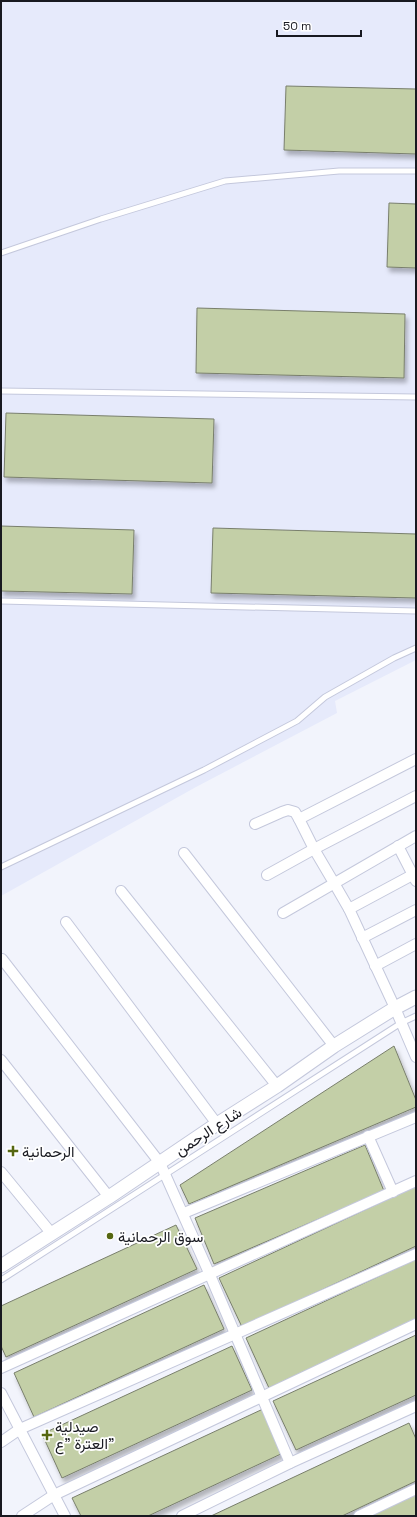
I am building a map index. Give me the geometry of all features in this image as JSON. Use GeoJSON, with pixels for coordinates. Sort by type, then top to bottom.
{"type":"FeatureCollection","features":[{"type":"Feature","properties":{"kind":"street"},"geometry":{"type":"LineString","coordinates":[[298,819],[416,759]]}},
{"type":"Feature","properties":{"kind":"street"},"geometry":{"type":"LineString","coordinates":[[267,875],[416,796]]}},
{"type":"Feature","properties":{"kind":"street"},"geometry":{"type":"LineString","coordinates":[[256,824],[288,810],[295,812],[314,849],[349,909],[402,1023],[416,1057]]}},
{"type":"Feature","properties":{"kind":"street"},"geometry":{"type":"LineString","coordinates":[[283,913],[334,882],[416,836]]}},
{"type":"Feature","properties":{"kind":"street"},"geometry":{"type":"LineString","coordinates":[[349,909],[415,876],[398,846]]}},
{"type":"Feature","properties":{"kind":"street"},"geometry":{"type":"LineString","coordinates":[[184,852],[334,1046]]}},
{"type":"Feature","properties":{"kind":"street"},"geometry":{"type":"LineString","coordinates":[[121,891],[277,1086]]}},
{"type":"Feature","properties":{"kind":"street"},"geometry":{"type":"LineString","coordinates":[[362,938],[416,910]]}},
{"type":"Feature","properties":{"kind":"street"},"geometry":{"type":"LineString","coordinates":[[66,922],[217,1124]]}},
{"type":"Feature","properties":{"kind":"street"},"geometry":{"type":"LineString","coordinates":[[375,966],[416,944]]}},
{"type":"Feature","properties":{"kind":"street"},"geometry":{"type":"LineString","coordinates":[[2,959],[163,1169],[184,1213],[290,1463]]}},
{"type":"Feature","properties":{"kind":"street","name":"شارع الرحمن"},"geometry":{"type":"LineString","coordinates":[[1,1266],[109,1197],[163,1169],[217,1124],[277,1086],[334,1046],[395,1008],[416,997]]}},
{"type":"Feature","properties":{"kind":"street"},"geometry":{"type":"LineString","coordinates":[[1,1060],[109,1197]]}},
{"type":"Feature","properties":{"kind":"street"},"geometry":{"type":"LineString","coordinates":[[184,1213],[416,1117]]}},
{"type":"Feature","properties":{"kind":"street"},"geometry":{"type":"LineString","coordinates":[[368,1136],[393,1192]]}},
{"type":"Feature","properties":{"kind":"street"},"geometry":{"type":"LineString","coordinates":[[1,1172],[52,1234]]}},
{"type":"Feature","properties":{"kind":"street"},"geometry":{"type":"LineString","coordinates":[[1,1368],[416,1181]]}},
{"type":"Feature","properties":{"kind":"street"},"geometry":{"type":"LineString","coordinates":[[1,1442],[20,1428],[416,1254]]}},
{"type":"Feature","properties":{"kind":"street"},"geometry":{"type":"LineString","coordinates":[[22,1516],[54,1495],[416,1324]]}},
{"type":"Feature","properties":{"kind":"street"},"geometry":{"type":"LineString","coordinates":[[1,1393],[65,1516]]}},
{"type":"Feature","properties":{"kind":"street"},"geometry":{"type":"LineString","coordinates":[[182,1516],[290,1463],[415,1409]]}},
{"type":"Feature","properties":{"kind":"street"},"geometry":{"type":"LineString","coordinates":[[358,1516],[416,1489]]}},
{"type":"Feature","properties":{"kind":"lane"},"geometry":{"type":"LineString","coordinates":[[1,253],[101,219],[225,181],[339,171],[416,171]]}},
{"type":"Feature","properties":{"kind":"lane"},"geometry":{"type":"LineString","coordinates":[[1,391],[416,398]]}},
{"type":"Feature","properties":{"kind":"lane"},"geometry":{"type":"LineString","coordinates":[[1,601],[416,611]]}},
{"type":"Feature","properties":{"kind":"lane"},"geometry":{"type":"LineString","coordinates":[[1,867],[204,770],[297,721],[325,697],[394,658],[416,648]]}},
{"type":"Feature","properties":{"kind":"lane"},"geometry":{"type":"LineString","coordinates":[[1,1280],[163,1169],[402,1023],[416,1016]]}},
{"type":"Feature","properties":{"kind":"shaded area"},"geometry":{"type":"Polygon","coordinates":[[[1,1],[416,1],[416,660],[335,701],[337,713],[196,787],[1,896],[1,1]]]}},
{"type":"Feature","properties":{"kind":"building"},"geometry":{"type":"Polygon","coordinates":[[[286,86],[416,89],[416,154],[284,150],[286,86]]]}},
{"type":"Feature","properties":{"kind":"building"},"geometry":{"type":"Polygon","coordinates":[[[389,203],[416,204],[416,268],[387,267],[389,203]]]}},
{"type":"Feature","properties":{"kind":"building"},"geometry":{"type":"Polygon","coordinates":[[[197,308],[405,314],[404,378],[196,373],[197,308]]]}},
{"type":"Feature","properties":{"kind":"building"},"geometry":{"type":"Polygon","coordinates":[[[6,413],[214,419],[212,483],[4,477],[6,413]]]}},
{"type":"Feature","properties":{"kind":"building"},"geometry":{"type":"Polygon","coordinates":[[[1,526],[134,530],[132,594],[1,591],[1,526]]]}},
{"type":"Feature","properties":{"kind":"building"},"geometry":{"type":"Polygon","coordinates":[[[213,528],[416,534],[416,598],[211,593],[213,528]]]}},
{"type":"Feature","properties":{"kind":"building"},"geometry":{"type":"Polygon","coordinates":[[[394,1046],[416,1100],[416,1107],[189,1204],[180,1185],[394,1046]]]}},
{"type":"Feature","properties":{"kind":"building"},"geometry":{"type":"Polygon","coordinates":[[[365,1145],[384,1191],[214,1264],[195,1218],[365,1145]]]}},
{"type":"Feature","properties":{"kind":"building"},"geometry":{"type":"Polygon","coordinates":[[[416,1186],[416,1246],[242,1327],[219,1278],[416,1186]]]}},
{"type":"Feature","properties":{"kind":"building"},"geometry":{"type":"Polygon","coordinates":[[[176,1225],[197,1269],[6,1357],[1,1346],[1,1306],[176,1225]]]}},
{"type":"Feature","properties":{"kind":"building"},"geometry":{"type":"Polygon","coordinates":[[[416,1259],[416,1319],[269,1388],[246,1338],[416,1259]]]}},
{"type":"Feature","properties":{"kind":"building"},"geometry":{"type":"Polygon","coordinates":[[[204,1285],[224,1329],[34,1417],[14,1373],[204,1285]]]}},
{"type":"Feature","properties":{"kind":"building"},"geometry":{"type":"Polygon","coordinates":[[[416,1335],[416,1395],[296,1450],[273,1401],[416,1335]]]}},
{"type":"Feature","properties":{"kind":"building"},"geometry":{"type":"Polygon","coordinates":[[[232,1346],[252,1390],[62,1478],[42,1434],[232,1346]]]}},
{"type":"Feature","properties":{"kind":"building"},"geometry":{"type":"Polygon","coordinates":[[[263,1409],[283,1453],[148,1516],[81,1516],[72,1498],[263,1409]]]}},
{"type":"Feature","properties":{"kind":"building"},"geometry":{"type":"Polygon","coordinates":[[[409,1423],[416,1439],[416,1481],[342,1516],[211,1516],[409,1423]]]}},
{"type":"Feature","properties":{"kind":"building"},"geometry":{"type":"Polygon","coordinates":[[[416,1494],[416,1516],[369,1516],[416,1494]]]}},
{"type":"Feature","properties":{"kind":"place","name":"الرحمانية"},"geometry":{"type":"Point","coordinates":[13,1151]}},
{"type":"Feature","properties":{"kind":"place","name":"سوق الرحمانية"},"geometry":{"type":"Point","coordinates":[110,1236]}},
{"type":"Feature","properties":{"kind":"place","name":"صيدلية العترة \"ع\""},"geometry":{"type":"Point","coordinates":[47,1435]}}]}
